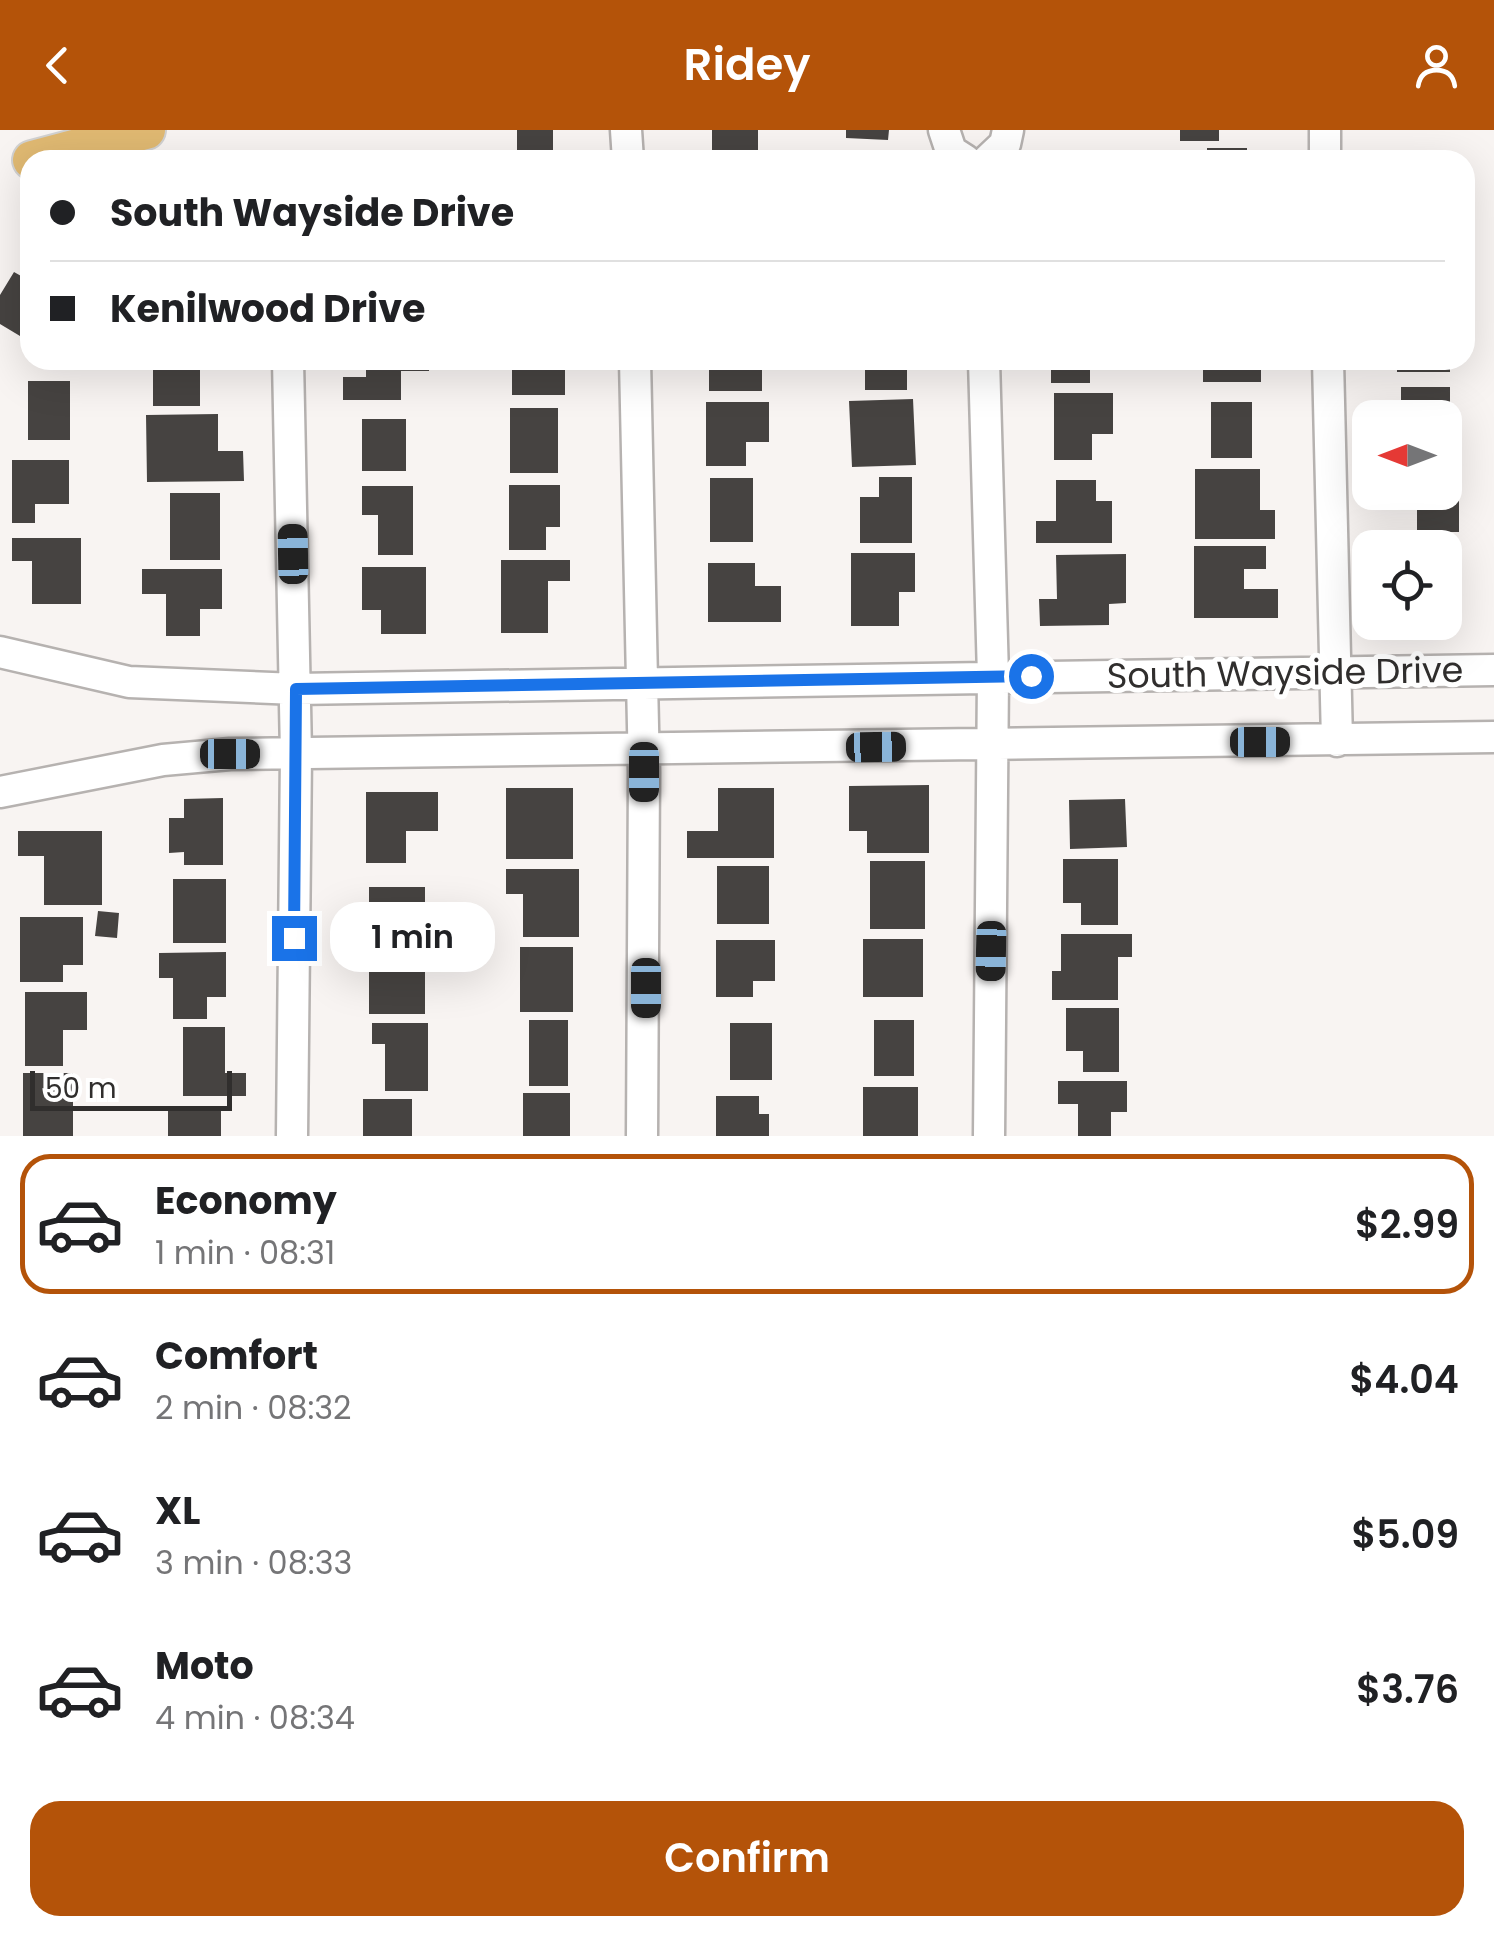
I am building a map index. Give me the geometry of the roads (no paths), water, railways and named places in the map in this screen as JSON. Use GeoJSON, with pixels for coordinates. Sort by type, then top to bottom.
{"type":"FeatureCollection","features":[{"type":"Feature","properties":{"kind":"main road"},"geometry":{"type":"LineString","coordinates":[[69,150],[146,130]]}},
{"type":"Feature","properties":{"kind":"street"},"geometry":{"type":"LineString","coordinates":[[288,370],[296,689],[292,1136]]}},
{"type":"Feature","properties":{"kind":"street"},"geometry":{"type":"LineString","coordinates":[[635,370],[644,751],[642,1136]]}},
{"type":"Feature","properties":{"kind":"street"},"geometry":{"type":"LineString","coordinates":[[984,370],[993,676],[989,1136]]}},
{"type":"Feature","properties":{"kind":"street"},"geometry":{"type":"LineString","coordinates":[[1328,370],[1337,741]]}},
{"type":"Feature","properties":{"kind":"street","name":"South Wayside Drive"},"geometry":{"type":"LineString","coordinates":[[0,652],[129,682],[296,689],[1494,670]]}},
{"type":"Feature","properties":{"kind":"street","name":"South Wayside Drive"},"geometry":{"type":"LineString","coordinates":[[0,792],[162,760],[296,754],[1494,737]]}}]}
